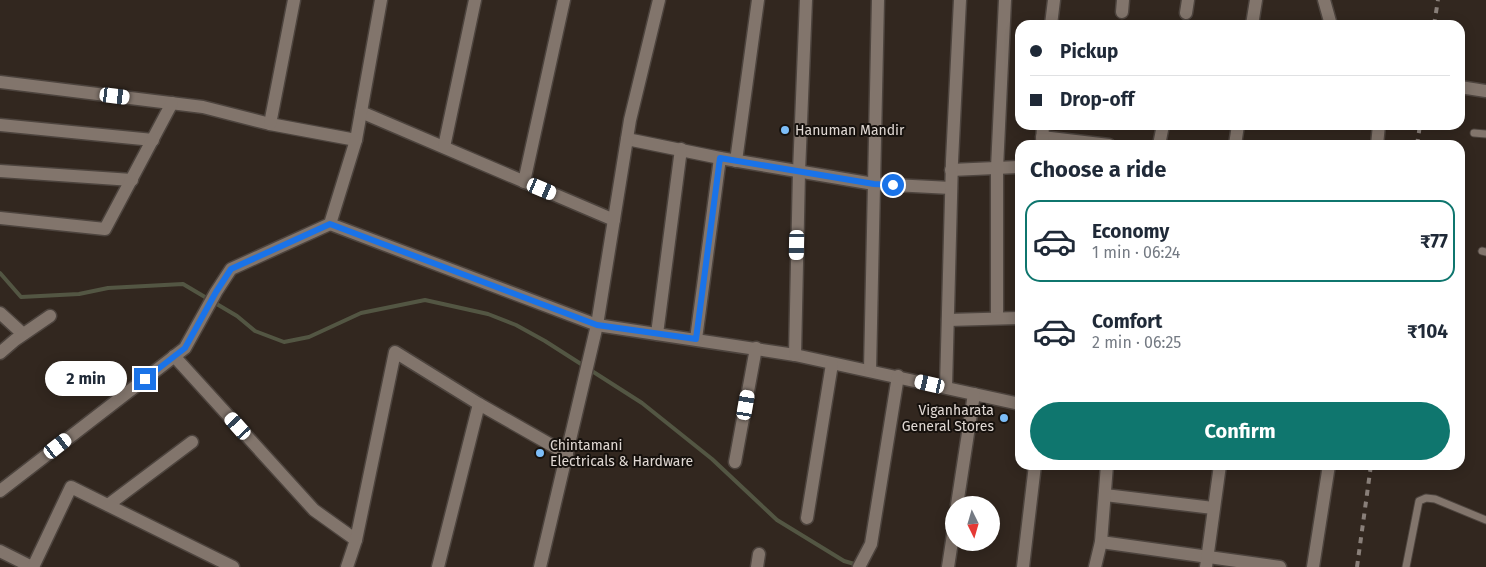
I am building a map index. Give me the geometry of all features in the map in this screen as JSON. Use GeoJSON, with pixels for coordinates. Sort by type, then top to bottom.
{"type":"FeatureCollection","features":[{"type":"Feature","properties":{"kind":"street"},"geometry":{"type":"LineString","coordinates":[[270,124],[294,0]]}},
{"type":"Feature","properties":{"kind":"street"},"geometry":{"type":"LineString","coordinates":[[330,224],[356,140],[381,0]]}},
{"type":"Feature","properties":{"kind":"street"},"geometry":{"type":"LineString","coordinates":[[444,148],[475,0]]}},
{"type":"Feature","properties":{"kind":"street"},"geometry":{"type":"LineString","coordinates":[[524,182],[564,0]]}},
{"type":"Feature","properties":{"kind":"street"},"geometry":{"type":"LineString","coordinates":[[540,567],[597,325],[627,140],[658,0]]}},
{"type":"Feature","properties":{"kind":"street"},"geometry":{"type":"LineString","coordinates":[[736,161],[758,0]]}},
{"type":"Feature","properties":{"kind":"street"},"geometry":{"type":"LineString","coordinates":[[795,355],[799,172],[806,0]]}},
{"type":"Feature","properties":{"kind":"street"},"geometry":{"type":"LineString","coordinates":[[870,370],[878,0]]}},
{"type":"Feature","properties":{"kind":"street"},"geometry":{"type":"LineString","coordinates":[[946,387],[951,188],[960,0]]}},
{"type":"Feature","properties":{"kind":"street"},"geometry":{"type":"LineString","coordinates":[[997,318],[997,168],[1004,0]]}},
{"type":"Feature","properties":{"kind":"street"},"geometry":{"type":"LineString","coordinates":[[1052,20],[1054,0]]}},
{"type":"Feature","properties":{"kind":"street"},"geometry":{"type":"LineString","coordinates":[[1186,13],[1188,0]]}},
{"type":"Feature","properties":{"kind":"street"},"geometry":{"type":"LineString","coordinates":[[1253,20],[1256,0]]}},
{"type":"Feature","properties":{"kind":"street"},"geometry":{"type":"LineString","coordinates":[[1324,0],[1330,20]]}},
{"type":"Feature","properties":{"kind":"street"},"geometry":{"type":"LineString","coordinates":[[0,82],[202,107],[270,124],[356,140]]}},
{"type":"Feature","properties":{"kind":"street"},"geometry":{"type":"LineString","coordinates":[[1465,88],[1486,91]]}},
{"type":"Feature","properties":{"kind":"street"},"geometry":{"type":"LineString","coordinates":[[0,218],[105,229],[172,103]]}},
{"type":"Feature","properties":{"kind":"street"},"geometry":{"type":"LineString","coordinates":[[361,112],[614,220]]}},
{"type":"Feature","properties":{"kind":"street"},"geometry":{"type":"LineString","coordinates":[[0,125],[153,140]]}},
{"type":"Feature","properties":{"kind":"street"},"geometry":{"type":"LineString","coordinates":[[1042,136],[1072,140]]}},
{"type":"Feature","properties":{"kind":"street"},"geometry":{"type":"LineString","coordinates":[[627,140],[736,161],[874,184],[951,188]]}},
{"type":"Feature","properties":{"kind":"street"},"geometry":{"type":"LineString","coordinates":[[657,334],[680,149]]}},
{"type":"Feature","properties":{"kind":"street"},"geometry":{"type":"LineString","coordinates":[[696,339],[720,158]]}},
{"type":"Feature","properties":{"kind":"street"},"geometry":{"type":"LineString","coordinates":[[952,170],[1015,168]]}},
{"type":"Feature","properties":{"kind":"street"},"geometry":{"type":"LineString","coordinates":[[0,171],[132,180]]}},
{"type":"Feature","properties":{"kind":"street"},"geometry":{"type":"LineString","coordinates":[[0,491],[185,348],[231,269],[330,224],[597,325],[795,355],[1015,403]]}},
{"type":"Feature","properties":{"kind":"street"},"geometry":{"type":"LineString","coordinates":[[0,313],[23,334]]}},
{"type":"Feature","properties":{"kind":"street"},"geometry":{"type":"LineString","coordinates":[[0,353],[23,334],[50,316]]}},
{"type":"Feature","properties":{"kind":"street"},"geometry":{"type":"LineString","coordinates":[[948,320],[1015,318]]}},
{"type":"Feature","properties":{"kind":"street"},"geometry":{"type":"LineString","coordinates":[[735,462],[756,348]]}},
{"type":"Feature","properties":{"kind":"street"},"geometry":{"type":"LineString","coordinates":[[347,567],[356,540],[396,352],[479,404],[567,454]]}},
{"type":"Feature","properties":{"kind":"street"},"geometry":{"type":"LineString","coordinates":[[174,356],[314,510],[356,540]]}},
{"type":"Feature","properties":{"kind":"street"},"geometry":{"type":"LineString","coordinates":[[807,518],[832,364]]}},
{"type":"Feature","properties":{"kind":"street"},"geometry":{"type":"LineString","coordinates":[[862,562],[871,544],[898,376]]}},
{"type":"Feature","properties":{"kind":"street"},"geometry":{"type":"LineString","coordinates":[[958,496],[974,394]]}},
{"type":"Feature","properties":{"kind":"street"},"geometry":{"type":"LineString","coordinates":[[438,567],[479,404]]}},
{"type":"Feature","properties":{"kind":"street"},"geometry":{"type":"LineString","coordinates":[[108,505],[192,442]]}},
{"type":"Feature","properties":{"kind":"street"},"geometry":{"type":"LineString","coordinates":[[1023,567],[1034,470]]}},
{"type":"Feature","properties":{"kind":"street"},"geometry":{"type":"LineString","coordinates":[[1095,567],[1101,542],[1108,470]]}},
{"type":"Feature","properties":{"kind":"street"},"geometry":{"type":"LineString","coordinates":[[1207,562],[1219,470]]}},
{"type":"Feature","properties":{"kind":"street"},"geometry":{"type":"LineString","coordinates":[[1313,567],[1327,470]]}},
{"type":"Feature","properties":{"kind":"street"},"geometry":{"type":"LineString","coordinates":[[0,551],[33,567],[71,487],[233,567]]}},
{"type":"Feature","properties":{"kind":"street"},"geometry":{"type":"LineString","coordinates":[[1105,495],[1213,508]]}},
{"type":"Feature","properties":{"kind":"street"},"geometry":{"type":"LineString","coordinates":[[1101,542],[1207,562],[1280,567]]}},
{"type":"Feature","properties":{"kind":"street"},"geometry":{"type":"LineString","coordinates":[[948,567],[950,551]]}},
{"type":"Feature","properties":{"kind":"street"},"geometry":{"type":"LineString","coordinates":[[757,567],[759,554]]}},
{"type":"Feature","properties":{"kind":"lane"},"geometry":{"type":"LineString","coordinates":[[1474,132],[1486,134]]}},
{"type":"Feature","properties":{"kind":"lane"},"geometry":{"type":"LineString","coordinates":[[1406,567],[1419,500],[1426,498],[1435,499],[1486,520]]}},
{"type":"Feature","properties":{"kind":"waterway"},"geometry":{"type":"LineString","coordinates":[[0,273],[21,297],[79,294],[108,288],[183,284],[237,316],[255,331],[284,342],[309,337],[361,313],[425,300],[488,314],[516,325],[545,341],[642,403],[712,459],[777,520],[844,561],[858,565]]}},
{"type":"Feature","properties":{"kind":"railway"},"geometry":{"type":"LineString","coordinates":[[1435,20],[1438,0]]}},
{"type":"Feature","properties":{"kind":"railway"},"geometry":{"type":"LineString","coordinates":[[1418,140],[1419,130]]}},
{"type":"Feature","properties":{"kind":"railway"},"geometry":{"type":"LineString","coordinates":[[1357,567],[1370,470]]}},
{"type":"Feature","properties":{"kind":"place","name":"Hanuman Mandir"},"geometry":{"type":"Point","coordinates":[785,130]}},
{"type":"Feature","properties":{"kind":"place","name":"Viganharata General Stores"},"geometry":{"type":"Point","coordinates":[1004,418]}},
{"type":"Feature","properties":{"kind":"place","name":"Chintamani Electricals & Hardware"},"geometry":{"type":"Point","coordinates":[540,453]}},
{"type":"Feature","properties":{"kind":"route"},"geometry":{"type":"LineString","coordinates":[[145,379],[185,348],[231,269],[330,224],[597,325],[696,339],[720,158],[874,184],[893,185]]}}]}
